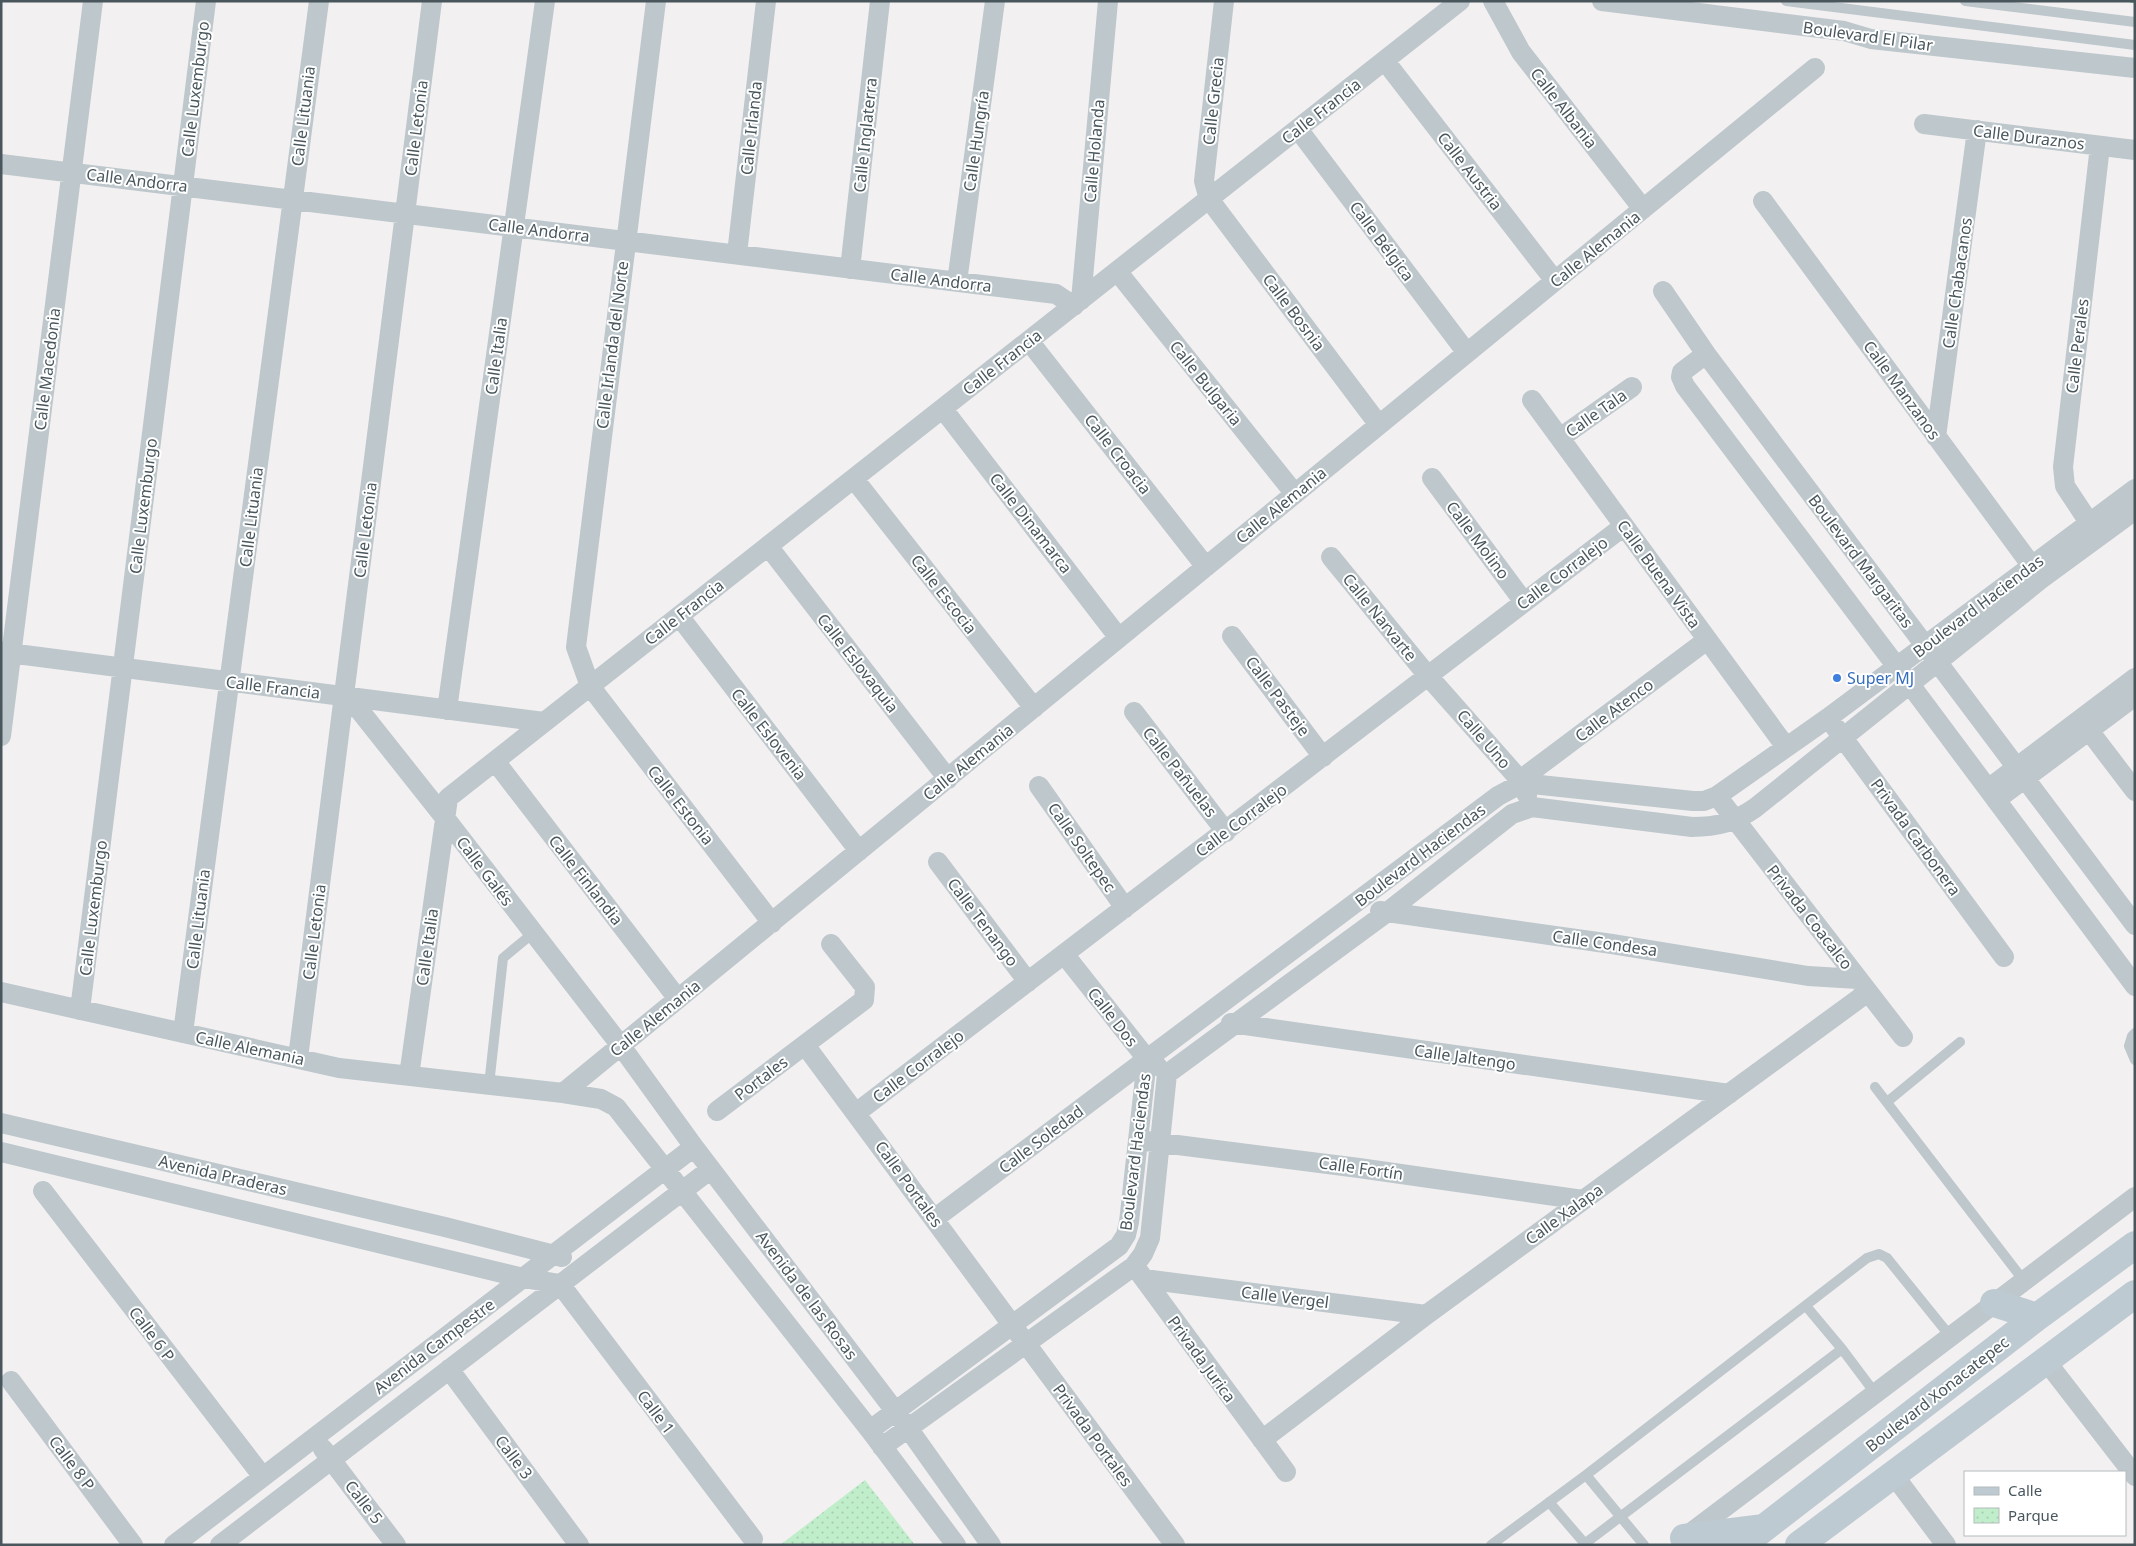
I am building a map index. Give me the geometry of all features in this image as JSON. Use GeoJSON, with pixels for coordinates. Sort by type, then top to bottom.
{"type":"FeatureCollection","features":[{"type":"Feature","properties":{"kind":"main road","name":"Boulevard Xonacatepec"},"geometry":{"type":"LineString","coordinates":[[1742,1545],[2036,1317],[2135,1245]]}},
{"type":"Feature","properties":{"kind":"main road"},"geometry":{"type":"LineString","coordinates":[[1799,1545],[2135,1294]]}},
{"type":"Feature","properties":{"kind":"main road"},"geometry":{"type":"LineString","coordinates":[[1994,1303],[2036,1317]]}},
{"type":"Feature","properties":{"kind":"main road"},"geometry":{"type":"LineString","coordinates":[[1679,1541],[1764,1528]]}},
{"type":"Feature","properties":{"kind":"street","name":"Calle Macedonia"},"geometry":{"type":"LineString","coordinates":[[1,736],[6,653],[72,172],[93,1]]}},
{"type":"Feature","properties":{"kind":"street","name":"Calle Luxemburgo"},"geometry":{"type":"LineString","coordinates":[[80,1010],[206,1]]}},
{"type":"Feature","properties":{"kind":"street","name":"Calle Lituania"},"geometry":{"type":"LineString","coordinates":[[183,1033],[318,1]]}},
{"type":"Feature","properties":{"kind":"street","name":"Calle Letonia"},"geometry":{"type":"LineString","coordinates":[[298,1058],[346,697],[432,1]]}},
{"type":"Feature","properties":{"kind":"street","name":"Calle Italia"},"geometry":{"type":"LineString","coordinates":[[447,710],[545,1]]}},
{"type":"Feature","properties":{"kind":"street","name":"Calle Irlanda del Norte"},"geometry":{"type":"LineString","coordinates":[[590,686],[576,646],[656,1]]}},
{"type":"Feature","properties":{"kind":"street","name":"Calle Irlanda"},"geometry":{"type":"LineString","coordinates":[[737,254],[766,1]]}},
{"type":"Feature","properties":{"kind":"street","name":"Calle Inglaterra"},"geometry":{"type":"LineString","coordinates":[[850,269],[880,1]]}},
{"type":"Feature","properties":{"kind":"street","name":"Calle Hungría"},"geometry":{"type":"LineString","coordinates":[[957,282],[995,1]]}},
{"type":"Feature","properties":{"kind":"street","name":"Calle Holanda"},"geometry":{"type":"LineString","coordinates":[[1077,303],[1108,1]]}},
{"type":"Feature","properties":{"kind":"street","name":"Calle Grecia"},"geometry":{"type":"LineString","coordinates":[[1209,200],[1204,181],[1224,1]]}},
{"type":"Feature","properties":{"kind":"street","name":"Calle Francia"},"geometry":{"type":"LineString","coordinates":[[445,818],[448,798],[1460,1]]}},
{"type":"Feature","properties":{"kind":"street","name":"Calle Albania"},"geometry":{"type":"LineString","coordinates":[[1493,1],[1521,52],[1643,209]]}},
{"type":"Feature","properties":{"kind":"street","name":"Boulevard El Pilar"},"geometry":{"type":"LineString","coordinates":[[1602,1],[1844,31],[1871,38],[2135,68]]}},
{"type":"Feature","properties":{"kind":"street","name":"Calle Austria"},"geometry":{"type":"LineString","coordinates":[[1385,61],[1555,281]]}},
{"type":"Feature","properties":{"kind":"street","name":"Calle Alemania"},"geometry":{"type":"LineString","coordinates":[[1,992],[340,1068],[564,1093],[1815,68]]}},
{"type":"Feature","properties":{"kind":"street","name":"Calle Duraznos"},"geometry":{"type":"LineString","coordinates":[[1924,124],[2135,150]]}},
{"type":"Feature","properties":{"kind":"street","name":"Calle Bélgica"},"geometry":{"type":"LineString","coordinates":[[1298,129],[1467,353]]}},
{"type":"Feature","properties":{"kind":"street","name":"Calle Chabacanos"},"geometry":{"type":"LineString","coordinates":[[1936,436],[1977,130]]}},
{"type":"Feature","properties":{"kind":"street","name":"Calle Perales"},"geometry":{"type":"LineString","coordinates":[[2094,530],[2066,486],[2062,466],[2100,146]]}},
{"type":"Feature","properties":{"kind":"street","name":"Calle Andorra"},"geometry":{"type":"LineString","coordinates":[[1,164],[1056,294],[1077,303]]}},
{"type":"Feature","properties":{"kind":"street","name":"Calle Bosnia"},"geometry":{"type":"LineString","coordinates":[[1209,200],[1379,425]]}},
{"type":"Feature","properties":{"kind":"street","name":"Calle Manzanos"},"geometry":{"type":"LineString","coordinates":[[1763,200],[2036,572]]}},
{"type":"Feature","properties":{"kind":"street","name":"Calle Bulgaria"},"geometry":{"type":"LineString","coordinates":[[1117,271],[1295,494]]}},
{"type":"Feature","properties":{"kind":"street","name":"Boulevard Margaritas"},"geometry":{"type":"LineString","coordinates":[[1663,291],[1706,354],[2135,925]]}},
{"type":"Feature","properties":{"kind":"street","name":"Calle Croacia"},"geometry":{"type":"LineString","coordinates":[[1029,341],[1206,567]]}},
{"type":"Feature","properties":{"kind":"street"},"geometry":{"type":"LineString","coordinates":[[1706,354],[1682,372],[1681,377],[1685,386],[2135,986]]}},
{"type":"Feature","properties":{"kind":"street","name":"Calle Tala"},"geometry":{"type":"LineString","coordinates":[[1560,438],[1632,387]]}},
{"type":"Feature","properties":{"kind":"street","name":"Calle Buena Vista"},"geometry":{"type":"LineString","coordinates":[[1532,400],[1786,747]]}},
{"type":"Feature","properties":{"kind":"street","name":"Calle Dinamarca"},"geometry":{"type":"LineString","coordinates":[[943,409],[1119,638]]}},
{"type":"Feature","properties":{"kind":"street","name":"Calle Molino"},"geometry":{"type":"LineString","coordinates":[[1432,478],[1524,602]]}},
{"type":"Feature","properties":{"kind":"street","name":"Calle Escocia"},"geometry":{"type":"LineString","coordinates":[[854,479],[1034,708]]}},
{"type":"Feature","properties":{"kind":"street","name":"Boulevard Haciendas"},"geometry":{"type":"LineString","coordinates":[[870,1430],[1119,1246],[1126,1235],[1139,1140],[1147,1059],[1498,796],[1521,782],[1693,801],[1704,801],[1717,796],[1828,718],[1925,646],[2036,572],[2094,530],[2135,489]]}},
{"type":"Feature","properties":{"kind":"street","name":"Boulevard Haciendas"},"geometry":{"type":"LineString","coordinates":[[2094,530],[2135,510]]}},
{"type":"Feature","properties":{"kind":"street","name":"Calle Corralejo"},"geometry":{"type":"LineString","coordinates":[[856,1113],[1323,758],[1624,526]]}},
{"type":"Feature","properties":{"kind":"street","name":"Calle Eslovaquia"},"geometry":{"type":"LineString","coordinates":[[768,546],[948,779]]}},
{"type":"Feature","properties":{"kind":"street","name":"Calle Narvarte"},"geometry":{"type":"LineString","coordinates":[[1331,557],[1428,676]]}},
{"type":"Feature","properties":{"kind":"street","name":"Boulevard Haciendas"},"geometry":{"type":"LineString","coordinates":[[882,1447],[1026,1343],[1139,1272],[1143,1254],[1150,1238],[1167,1074],[1386,913],[1512,814],[1532,807],[1692,827],[1711,827],[1736,821],[1938,663],[2036,572]]}},
{"type":"Feature","properties":{"kind":"street","name":"Calle Eslovenia"},"geometry":{"type":"LineString","coordinates":[[679,616],[860,851]]}},
{"type":"Feature","properties":{"kind":"street","name":"Calle Pasteje"},"geometry":{"type":"LineString","coordinates":[[1232,636],[1323,758]]}},
{"type":"Feature","properties":{"kind":"street","name":"Calle Atenco"},"geometry":{"type":"LineString","coordinates":[[1521,782],[1707,640]]}},
{"type":"Feature","properties":{"kind":"street","name":"Calle Francia"},"geometry":{"type":"LineString","coordinates":[[6,653],[544,722]]}},
{"type":"Feature","properties":{"kind":"street","name":"Calle Uno"},"geometry":{"type":"LineString","coordinates":[[1428,676],[1521,782],[1532,807]]}},
{"type":"Feature","properties":{"kind":"street"},"geometry":{"type":"LineString","coordinates":[[1992,795],[2084,725],[2135,678]]}},
{"type":"Feature","properties":{"kind":"street","name":"Calle Estonia"},"geometry":{"type":"LineString","coordinates":[[590,686],[772,923]]}},
{"type":"Feature","properties":{"kind":"street"},"geometry":{"type":"LineString","coordinates":[[2084,725],[2135,696]]}},
{"type":"Feature","properties":{"kind":"street","name":"Calle Galés"},"geometry":{"type":"LineString","coordinates":[[346,697],[445,818],[532,934],[621,1046]]}},
{"type":"Feature","properties":{"kind":"street","name":"Calle Pañuelas"},"geometry":{"type":"LineString","coordinates":[[1134,712],[1226,832]]}},
{"type":"Feature","properties":{"kind":"street","name":"Privada Carbonera"},"geometry":{"type":"LineString","coordinates":[[1828,718],[2004,957]]}},
{"type":"Feature","properties":{"kind":"street"},"geometry":{"type":"LineString","coordinates":[[2084,725],[2135,791]]}},
{"type":"Feature","properties":{"kind":"street","name":"Calle Finlandia"},"geometry":{"type":"LineString","coordinates":[[494,761],[678,999]]}},
{"type":"Feature","properties":{"kind":"street","name":"Calle Soltepec"},"geometry":{"type":"LineString","coordinates":[[1039,786],[1125,908]]}},
{"type":"Feature","properties":{"kind":"street","name":"Privada Coacalco"},"geometry":{"type":"LineString","coordinates":[[1717,796],[1903,1037]]}},
{"type":"Feature","properties":{"kind":"street","name":"Calle Italia"},"geometry":{"type":"LineString","coordinates":[[409,1076],[445,818]]}},
{"type":"Feature","properties":{"kind":"street","name":"Calle Tenango"},"geometry":{"type":"LineString","coordinates":[[938,862],[1028,982]]}},
{"type":"Feature","properties":{"kind":"street","name":"Calle Condesa"},"geometry":{"type":"LineString","coordinates":[[1352,905],[1386,913],[1612,944],[1863,985]]}},
{"type":"Feature","properties":{"kind":"street","name":"Portales"},"geometry":{"type":"LineString","coordinates":[[717,1111],[864,1000],[865,987],[831,944]]}},
{"type":"Feature","properties":{"kind":"street","name":"Calle Dos"},"geometry":{"type":"LineString","coordinates":[[1064,954],[1147,1059],[1167,1074]]}},
{"type":"Feature","properties":{"kind":"street","name":"Calle Xalapa"},"geometry":{"type":"LineString","coordinates":[[1262,1440],[1426,1315],[1729,1094],[1863,985]]}},
{"type":"Feature","properties":{"kind":"street","name":"Calle Jaltengo"},"geometry":{"type":"LineString","coordinates":[[1202,1019],[1729,1094]]}},
{"type":"Feature","properties":{"kind":"street","name":"Calle Portales"},"geometry":{"type":"LineString","coordinates":[[805,1044],[1012,1324]]}},
{"type":"Feature","properties":{"kind":"street","name":"Avenida de las Rosas"},"geometry":{"type":"LineString","coordinates":[[621,1046],[694,1147],[908,1428],[991,1545]]}},
{"type":"Feature","properties":{"kind":"street","name":"Calle Soledad"},"geometry":{"type":"LineString","coordinates":[[934,1219],[1147,1059]]}},
{"type":"Feature","properties":{"kind":"street","name":"Avenida de las Rosas"},"geometry":{"type":"LineString","coordinates":[[564,1093],[601,1099],[616,1107],[870,1430],[956,1545]]}},
{"type":"Feature","properties":{"kind":"street","name":"Avenida Praderas"},"geometry":{"type":"LineString","coordinates":[[1,1123],[589,1262]]}},
{"type":"Feature","properties":{"kind":"street","name":"Calle Fortín"},"geometry":{"type":"LineString","coordinates":[[1139,1140],[1359,1168],[1583,1200]]}},
{"type":"Feature","properties":{"kind":"street","name":"Avenida Campestre"},"geometry":{"type":"LineString","coordinates":[[174,1545],[694,1147]]}},
{"type":"Feature","properties":{"kind":"street","name":"Avenida Praderas"},"geometry":{"type":"LineString","coordinates":[[1,1152],[436,1255],[523,1278],[560,1284]]}},
{"type":"Feature","properties":{"kind":"street","name":"Avenida Campestre"},"geometry":{"type":"LineString","coordinates":[[220,1545],[711,1169]]}},
{"type":"Feature","properties":{"kind":"street","name":"Calle 6 P"},"geometry":{"type":"LineString","coordinates":[[43,1191],[263,1477]]}},
{"type":"Feature","properties":{"kind":"street"},"geometry":{"type":"LineString","coordinates":[[1679,1541],[2135,1197]]}},
{"type":"Feature","properties":{"kind":"street"},"geometry":{"type":"LineString","coordinates":[[436,1255],[445,1227]]}},
{"type":"Feature","properties":{"kind":"street","name":"Privada Jurica"},"geometry":{"type":"LineString","coordinates":[[1119,1246],[1286,1472]]}},
{"type":"Feature","properties":{"kind":"street","name":"Calle Vergel"},"geometry":{"type":"LineString","coordinates":[[1139,1272],[1426,1315]]}},
{"type":"Feature","properties":{"kind":"street","name":"Calle 1"},"geometry":{"type":"LineString","coordinates":[[560,1284],[753,1539]]}},
{"type":"Feature","properties":{"kind":"street","name":"Privada Portales"},"geometry":{"type":"LineString","coordinates":[[1012,1324],[1174,1545]]}},
{"type":"Feature","properties":{"kind":"street"},"geometry":{"type":"LineString","coordinates":[[2046,1361],[2135,1476]]}},
{"type":"Feature","properties":{"kind":"street","name":"Calle 3"},"geometry":{"type":"LineString","coordinates":[[449,1369],[579,1545]]}},
{"type":"Feature","properties":{"kind":"street","name":"Calle 8 P"},"geometry":{"type":"LineString","coordinates":[[11,1381],[133,1545]]}},
{"type":"Feature","properties":{"kind":"street","name":"Calle 5"},"geometry":{"type":"LineString","coordinates":[[314,1437],[396,1545]]}},
{"type":"Feature","properties":{"kind":"street"},"geometry":{"type":"LineString","coordinates":[[1893,1474],[1946,1545]]}},
{"type":"Feature","properties":{"kind":"lane"},"geometry":{"type":"LineString","coordinates":[[1786,1],[2135,45]]}},
{"type":"Feature","properties":{"kind":"lane"},"geometry":{"type":"LineString","coordinates":[[1965,1],[2135,22]]}},
{"type":"Feature","properties":{"kind":"lane"},"geometry":{"type":"LineString","coordinates":[[489,1085],[503,958],[532,934]]}},
{"type":"Feature","properties":{"kind":"lane"},"geometry":{"type":"LineString","coordinates":[[2135,1034],[2132,1036],[2128,1046],[2135,1060]]}},
{"type":"Feature","properties":{"kind":"lane"},"geometry":{"type":"LineString","coordinates":[[1887,1102],[1960,1042]]}},
{"type":"Feature","properties":{"kind":"lane"},"geometry":{"type":"LineString","coordinates":[[1875,1087],[2024,1280]]}},
{"type":"Feature","properties":{"kind":"lane"},"geometry":{"type":"LineString","coordinates":[[1491,1545],[1586,1475],[1867,1258],[1878,1254],[1887,1258],[1950,1336]]}},
{"type":"Feature","properties":{"kind":"lane"},"geometry":{"type":"LineString","coordinates":[[1806,1306],[1875,1393]]}},
{"type":"Feature","properties":{"kind":"lane"},"geometry":{"type":"LineString","coordinates":[[1549,1502],[1585,1544],[1842,1349]]}},
{"type":"Feature","properties":{"kind":"lane"},"geometry":{"type":"LineString","coordinates":[[1586,1475],[1644,1545]]}},
{"type":"Feature","properties":{"kind":"path"},"geometry":{"type":"LineString","coordinates":[[2130,1],[2135,2]]}},
{"type":"Feature","properties":{"kind":"green space"},"geometry":{"type":"Polygon","coordinates":[[[865,1480],[915,1545],[780,1545],[865,1480]]]}},
{"type":"Feature","properties":{"kind":"place","name":"Super MJ"},"geometry":{"type":"Point","coordinates":[1837,678]}}]}
